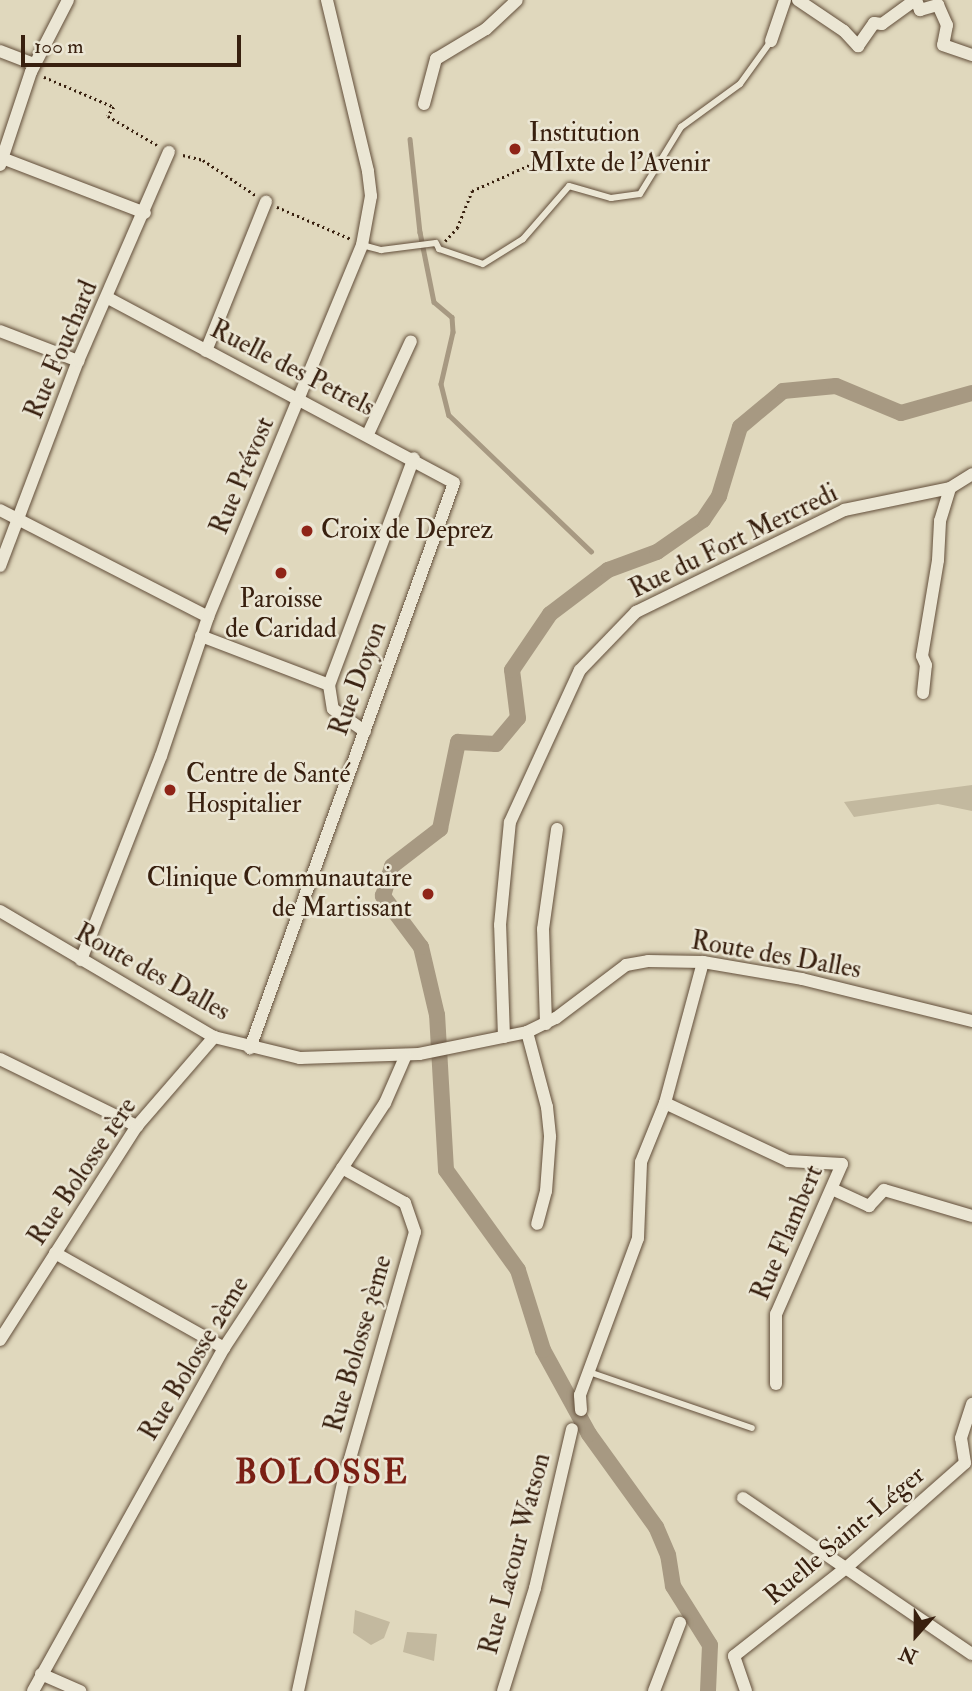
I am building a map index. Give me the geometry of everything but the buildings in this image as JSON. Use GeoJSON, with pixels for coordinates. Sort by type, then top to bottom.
{"type":"FeatureCollection","features":[{"type":"Feature","properties":{"kind":"street"},"geometry":{"type":"LineString","coordinates":[[68,0],[33,68],[1,162],[145,213]]}},
{"type":"Feature","properties":{"kind":"street","name":"Rue Prévost"},"geometry":{"type":"LineString","coordinates":[[80,960],[162,756],[208,617],[362,244],[371,196],[369,171],[327,0]]}},
{"type":"Feature","properties":{"kind":"street"},"geometry":{"type":"LineString","coordinates":[[424,104],[436,59],[486,29],[517,0]]}},
{"type":"Feature","properties":{"kind":"street"},"geometry":{"type":"LineString","coordinates":[[771,41],[785,0]]}},
{"type":"Feature","properties":{"kind":"street"},"geometry":{"type":"LineString","coordinates":[[798,0],[844,31],[858,46],[874,23],[882,24],[916,0],[920,10],[938,5],[947,25],[943,46],[972,55]]}},
{"type":"Feature","properties":{"kind":"street"},"geometry":{"type":"LineString","coordinates":[[0,51],[33,68]]}},
{"type":"Feature","properties":{"kind":"street","name":"Rue Fouchard"},"geometry":{"type":"LineString","coordinates":[[0,566],[20,520],[78,361],[108,298],[169,152]]}},
{"type":"Feature","properties":{"kind":"street"},"geometry":{"type":"LineString","coordinates":[[206,351],[266,202]]}},
{"type":"Feature","properties":{"kind":"street","name":"Ruelle des Petrels"},"geometry":{"type":"LineString","coordinates":[[108,298],[414,458],[454,484]]}},
{"type":"Feature","properties":{"kind":"street"},"geometry":{"type":"LineString","coordinates":[[0,331],[78,361]]}},
{"type":"Feature","properties":{"kind":"street"},"geometry":{"type":"LineString","coordinates":[[368,434],[411,341]]}},
{"type":"Feature","properties":{"kind":"street"},"geometry":{"type":"LineString","coordinates":[[365,731],[333,709],[328,685],[414,458]]}},
{"type":"Feature","properties":{"kind":"street","name":"Rue du Fort Mercredi"},"geometry":{"type":"LineString","coordinates":[[504,1037],[500,925],[510,822],[580,670],[636,612],[648,606],[844,510],[950,488],[972,474]]}},
{"type":"Feature","properties":{"kind":"street","name":"Rue Doyon"},"geometry":{"type":"LineString","coordinates":[[250,1048],[454,484]]}},
{"type":"Feature","properties":{"kind":"street"},"geometry":{"type":"LineString","coordinates":[[923,693],[926,665],[922,656],[938,560],[940,522],[950,488]]}},
{"type":"Feature","properties":{"kind":"street"},"geometry":{"type":"LineString","coordinates":[[0,510],[208,617]]}},
{"type":"Feature","properties":{"kind":"street"},"geometry":{"type":"LineString","coordinates":[[201,636],[328,685]]}},
{"type":"Feature","properties":{"kind":"street"},"geometry":{"type":"LineString","coordinates":[[546,1024],[543,929],[557,829]]}},
{"type":"Feature","properties":{"kind":"street","name":"Route des Dalles"},"geometry":{"type":"LineString","coordinates":[[0,911],[214,1037],[250,1048],[300,1058],[412,1054],[527,1032],[546,1024],[626,965],[704,962],[802,979],[972,1021]]}},
{"type":"Feature","properties":{"kind":"street"},"geometry":{"type":"LineString","coordinates":[[581,1410],[580,1395],[592,1373],[638,1238],[641,1162],[665,1103],[704,962]]}},
{"type":"Feature","properties":{"kind":"street"},"geometry":{"type":"LineString","coordinates":[[527,1032],[547,1107],[550,1137],[546,1191],[537,1224]]}},
{"type":"Feature","properties":{"kind":"street","name":"Rue Bolosse 1ère"},"geometry":{"type":"LineString","coordinates":[[0,1340],[136,1126],[214,1037]]}},
{"type":"Feature","properties":{"kind":"street","name":"Rue Bolosse 2ème"},"geometry":{"type":"LineString","coordinates":[[33,1691],[224,1348],[384,1104],[412,1054]]}},
{"type":"Feature","properties":{"kind":"street"},"geometry":{"type":"LineString","coordinates":[[0,1059],[136,1126]]}},
{"type":"Feature","properties":{"kind":"street","name":"Rue Flambert"},"geometry":{"type":"LineString","coordinates":[[665,1103],[788,1161],[842,1164],[776,1314],[776,1384]]}},
{"type":"Feature","properties":{"kind":"street","name":"Rue Bolosse 3ème"},"geometry":{"type":"LineString","coordinates":[[298,1691],[343,1483],[415,1232],[405,1203],[342,1168]]}},
{"type":"Feature","properties":{"kind":"street"},"geometry":{"type":"LineString","coordinates":[[832,1189],[869,1206],[884,1190],[972,1216]]}},
{"type":"Feature","properties":{"kind":"street"},"geometry":{"type":"LineString","coordinates":[[55,1252],[224,1348]]}},
{"type":"Feature","properties":{"kind":"street","name":"Ruelle Saint-Léger"},"geometry":{"type":"LineString","coordinates":[[747,1691],[734,1656],[847,1567],[968,1466],[961,1438],[972,1404]]}},
{"type":"Feature","properties":{"kind":"street","name":"Rue Lacour Watson"},"geometry":{"type":"LineString","coordinates":[[503,1691],[535,1588],[572,1429]]}},
{"type":"Feature","properties":{"kind":"street"},"geometry":{"type":"LineString","coordinates":[[743,1498],[972,1654]]}},
{"type":"Feature","properties":{"kind":"street"},"geometry":{"type":"LineString","coordinates":[[654,1691],[680,1623]]}},
{"type":"Feature","properties":{"kind":"street"},"geometry":{"type":"LineString","coordinates":[[41,1674],[80,1691]]}},
{"type":"Feature","properties":{"kind":"lane"},"geometry":{"type":"LineString","coordinates":[[362,244],[381,250],[437,246],[483,264],[523,239],[569,186],[611,198],[640,194],[681,127],[740,83],[771,41]]}},
{"type":"Feature","properties":{"kind":"lane"},"geometry":{"type":"LineString","coordinates":[[592,1373],[752,1428]]}},
{"type":"Feature","properties":{"kind":"path"},"geometry":{"type":"LineString","coordinates":[[33,68],[114,107],[108,116],[169,152],[202,160],[266,202],[362,244]]}},
{"type":"Feature","properties":{"kind":"path"},"geometry":{"type":"LineString","coordinates":[[437,246],[457,228],[472,191],[547,157]]}},
{"type":"Feature","properties":{"kind":"shaded area"},"geometry":{"type":"Polygon","coordinates":[[[972,785],[972,811],[938,804],[854,817],[844,802],[972,785]]]}},
{"type":"Feature","properties":{"kind":"shaded area"},"geometry":{"type":"Polygon","coordinates":[[[355,1610],[390,1622],[384,1638],[371,1645],[353,1633],[355,1610]]]}},
{"type":"Feature","properties":{"kind":"shaded area"},"geometry":{"type":"Polygon","coordinates":[[[407,1632],[437,1634],[434,1661],[403,1652],[407,1632]]]}},
{"type":"Feature","properties":{"kind":"waterway"},"geometry":{"type":"LineString","coordinates":[[410,139],[420,232],[434,302],[452,317],[453,332],[441,384],[449,415],[591,551]]}},
{"type":"Feature","properties":{"kind":"waterway"},"geometry":{"type":"LineString","coordinates":[[708,1691],[710,1645],[673,1586],[668,1555],[656,1527],[589,1434],[543,1350],[518,1270],[446,1170],[437,1015],[421,947],[383,896],[392,866],[440,829],[458,742],[496,744],[518,718],[512,670],[550,614],[608,570],[657,552],[703,520],[719,496],[740,427],[783,391],[836,386],[901,413],[972,393]]}},
{"type":"Feature","properties":{"kind":"place","name":"Institution MIxte de l'Avenir"},"geometry":{"type":"Point","coordinates":[515,149]}},
{"type":"Feature","properties":{"kind":"place","name":"Croix de Deprez"},"geometry":{"type":"Point","coordinates":[307,531]}},
{"type":"Feature","properties":{"kind":"place","name":"Paroisse de Caridad"},"geometry":{"type":"Point","coordinates":[281,573]}},
{"type":"Feature","properties":{"kind":"place","name":"Centre de Santé Hospitalier"},"geometry":{"type":"Point","coordinates":[170,790]}},
{"type":"Feature","properties":{"kind":"place","name":"Clinique Communautaire de Martissant"},"geometry":{"type":"Point","coordinates":[428,894]}},
{"type":"Feature","properties":{"kind":"district","name":"BOLOSSE"},"geometry":{"type":"Point","coordinates":[322,1473]}}]}
